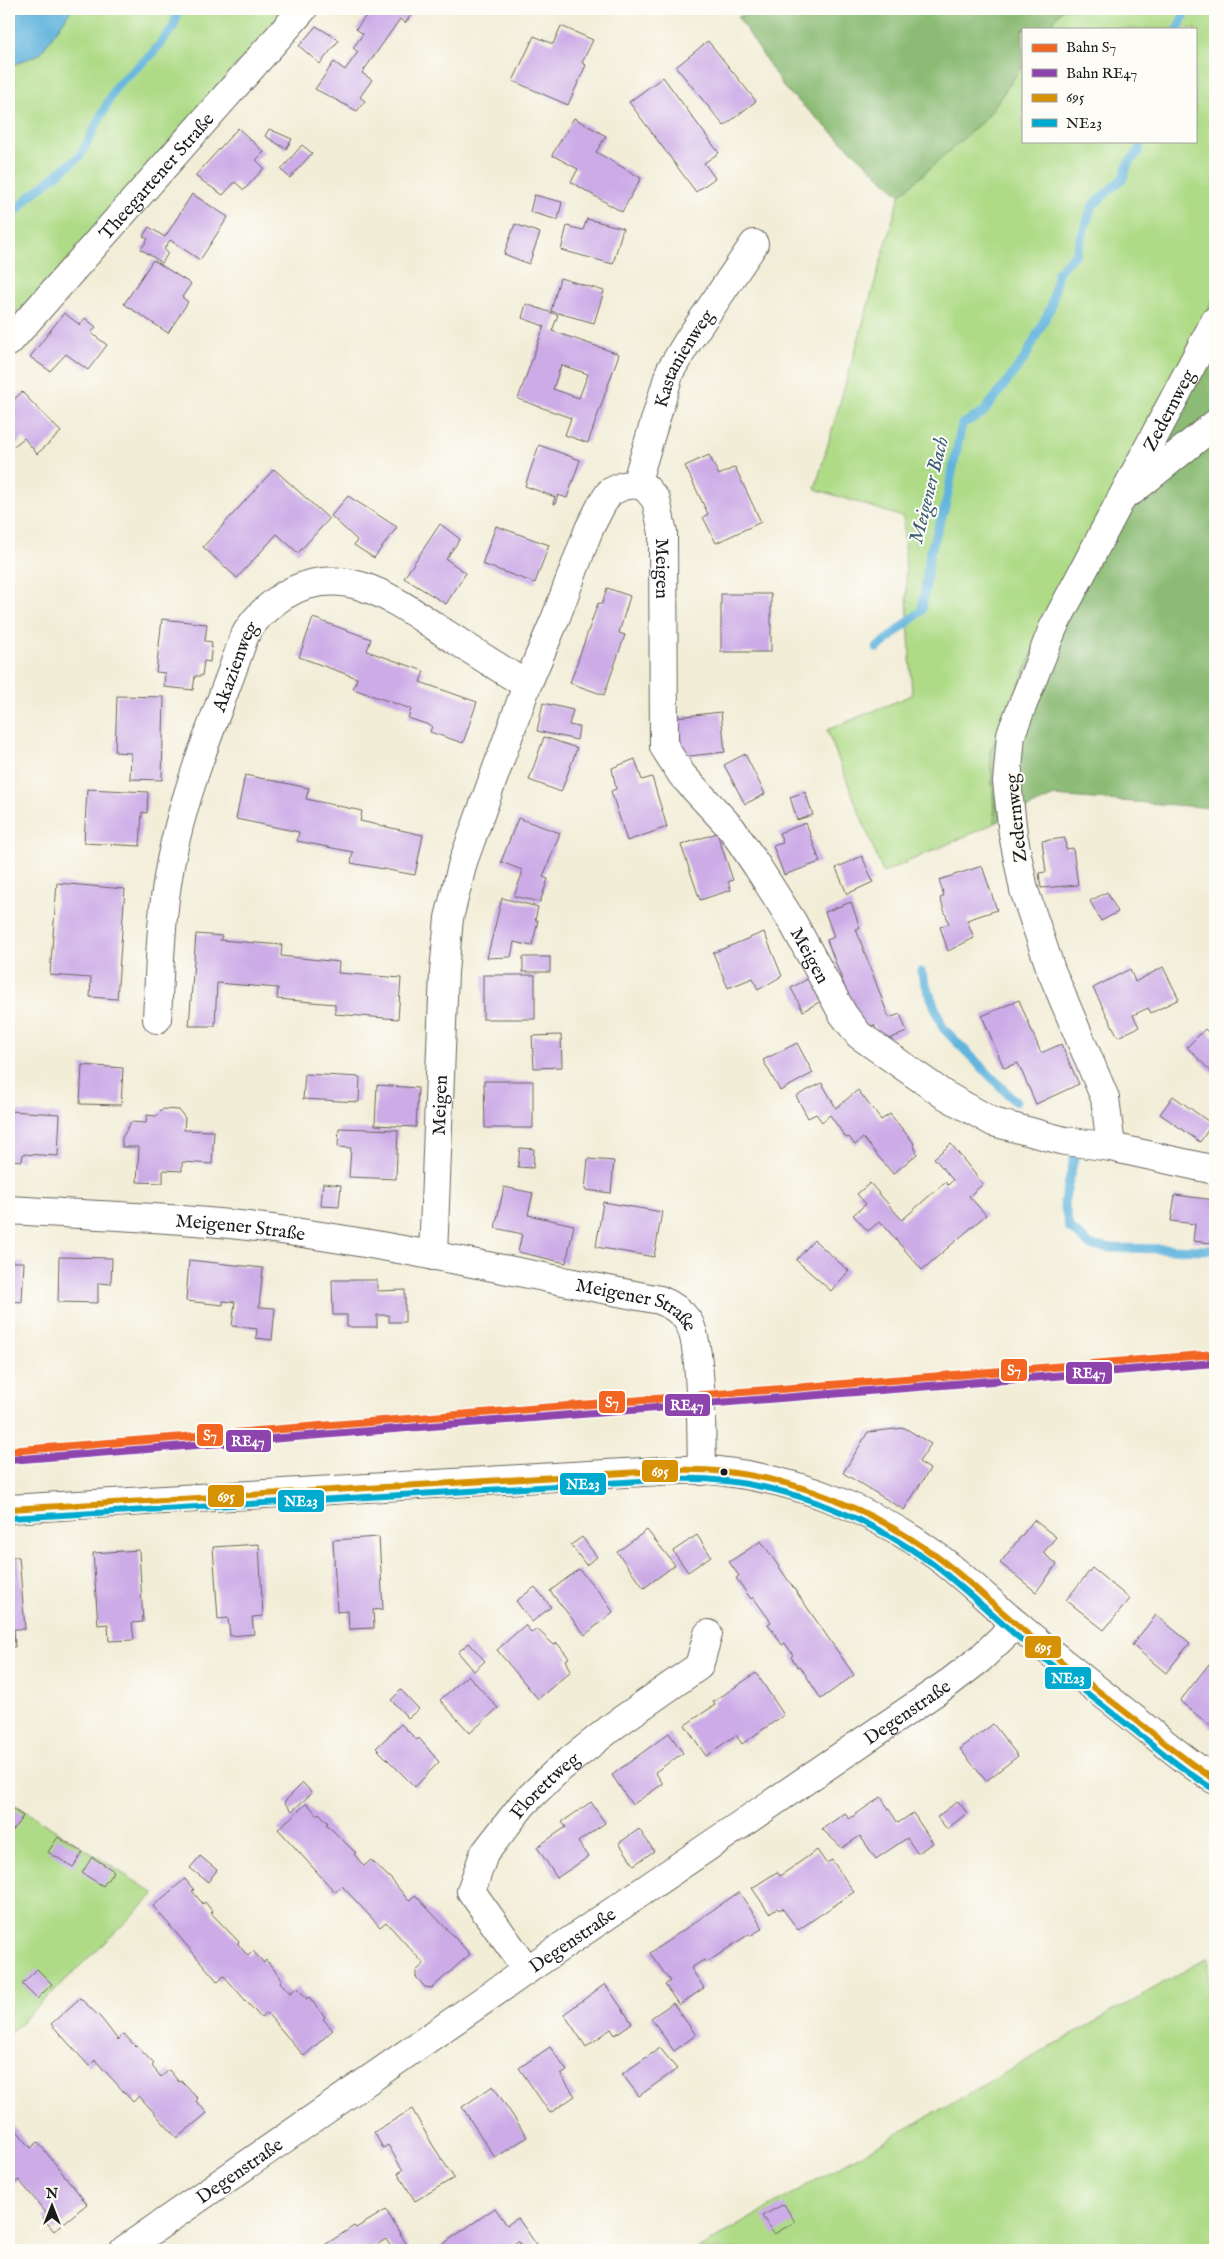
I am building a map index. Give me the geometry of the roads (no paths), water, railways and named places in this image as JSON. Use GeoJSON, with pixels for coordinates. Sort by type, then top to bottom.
{"type":"FeatureCollection","features":[{"type":"Feature","properties":{"kind":"street","name":"Theegartener Straße"},"geometry":{"type":"LineString","coordinates":[[9,342],[304,9]]}},
{"type":"Feature","properties":{"kind":"street","name":"Kastanienweg"},"geometry":{"type":"LineString","coordinates":[[636,484],[670,371],[754,244]]}},
{"type":"Feature","properties":{"kind":"street","name":"Zedernweg"},"geometry":{"type":"LineString","coordinates":[[1111,1147],[1105,1098],[1051,970],[1024,890],[1013,834],[1007,782],[1011,734],[1053,628],[1215,321]]}},
{"type":"Feature","properties":{"kind":"street","name":"Zedernweg"},"geometry":{"type":"LineString","coordinates":[[1122,498],[1215,424]]}},
{"type":"Feature","properties":{"kind":"street","name":"Meigen"},"geometry":{"type":"LineString","coordinates":[[433,1256],[444,972],[449,918],[463,862],[527,685],[556,617],[589,529],[610,492],[623,486],[636,484],[646,488],[656,500],[664,533],[664,746],[682,775],[732,829],[757,866],[792,921],[843,1014],[859,1036],[943,1094],[993,1122],[1065,1141],[1111,1147],[1215,1170]]}},
{"type":"Feature","properties":{"kind":"street","name":"Akazienweg"},"geometry":{"type":"LineString","coordinates":[[157,1019],[163,916],[175,842],[189,792],[244,637],[249,627],[266,608],[289,592],[305,585],[336,582],[365,586],[391,598],[527,685]]}},
{"type":"Feature","properties":{"kind":"street","name":"Meigener Straße"},"geometry":{"type":"LineString","coordinates":[[9,1210],[203,1222],[295,1232],[433,1256],[660,1300],[669,1304],[688,1321],[696,1342],[702,1471]]}},
{"type":"Feature","properties":{"kind":"street"},"geometry":{"type":"LineString","coordinates":[[9,1509],[624,1473],[702,1471],[740,1474],[802,1488],[831,1499],[887,1525],[916,1542],[951,1567],[1016,1624],[1178,1754],[1215,1780]]}},
{"type":"Feature","properties":{"kind":"street","name":"Degenstraße"},"geometry":{"type":"LineString","coordinates":[[124,2250],[527,1970],[950,1682],[980,1659],[1016,1624]]}},
{"type":"Feature","properties":{"kind":"street","name":"Florettweg"},"geometry":{"type":"LineString","coordinates":[[527,1970],[471,1890],[484,1854],[523,1804],[558,1770],[616,1724],[699,1666],[708,1634]]}},
{"type":"Feature","properties":{"kind":"water"},"geometry":{"type":"Polygon","coordinates":[[[9,9],[72,9],[40,54],[13,65],[9,63],[9,9]]]}},
{"type":"Feature","properties":{"kind":"waterway"},"geometry":{"type":"LineString","coordinates":[[9,219],[29,197],[80,156],[117,85],[151,55],[174,26],[178,9]]}},
{"type":"Feature","properties":{"kind":"waterway","name":"Meigener Bach"},"geometry":{"type":"LineString","coordinates":[[1178,28],[1186,9]]}},
{"type":"Feature","properties":{"kind":"waterway","name":"Meigener Bach"},"geometry":{"type":"LineString","coordinates":[[877,648],[922,610],[930,553],[945,507],[962,424],[983,413],[1025,358],[1051,307],[1058,272],[1076,253],[1092,206],[1123,178],[1128,164],[1139,151],[1140,142]]}},
{"type":"Feature","properties":{"kind":"waterway","name":"Meigener Bach"},"geometry":{"type":"LineString","coordinates":[[921,972],[943,1028],[1016,1102]]}},
{"type":"Feature","properties":{"kind":"waterway","name":"Meigener Bach"},"geometry":{"type":"LineString","coordinates":[[1074,1159],[1064,1202],[1069,1227],[1091,1246],[1215,1250]]}},
{"type":"Feature","properties":{"kind":"rail line","name":"S7"},"geometry":{"type":"LineString","coordinates":[[9,1451],[1215,1354]]}},
{"type":"Feature","properties":{"kind":"rail line","name":"RE47"},"geometry":{"type":"LineString","coordinates":[[10,1460],[1215,1363]]}}]}
